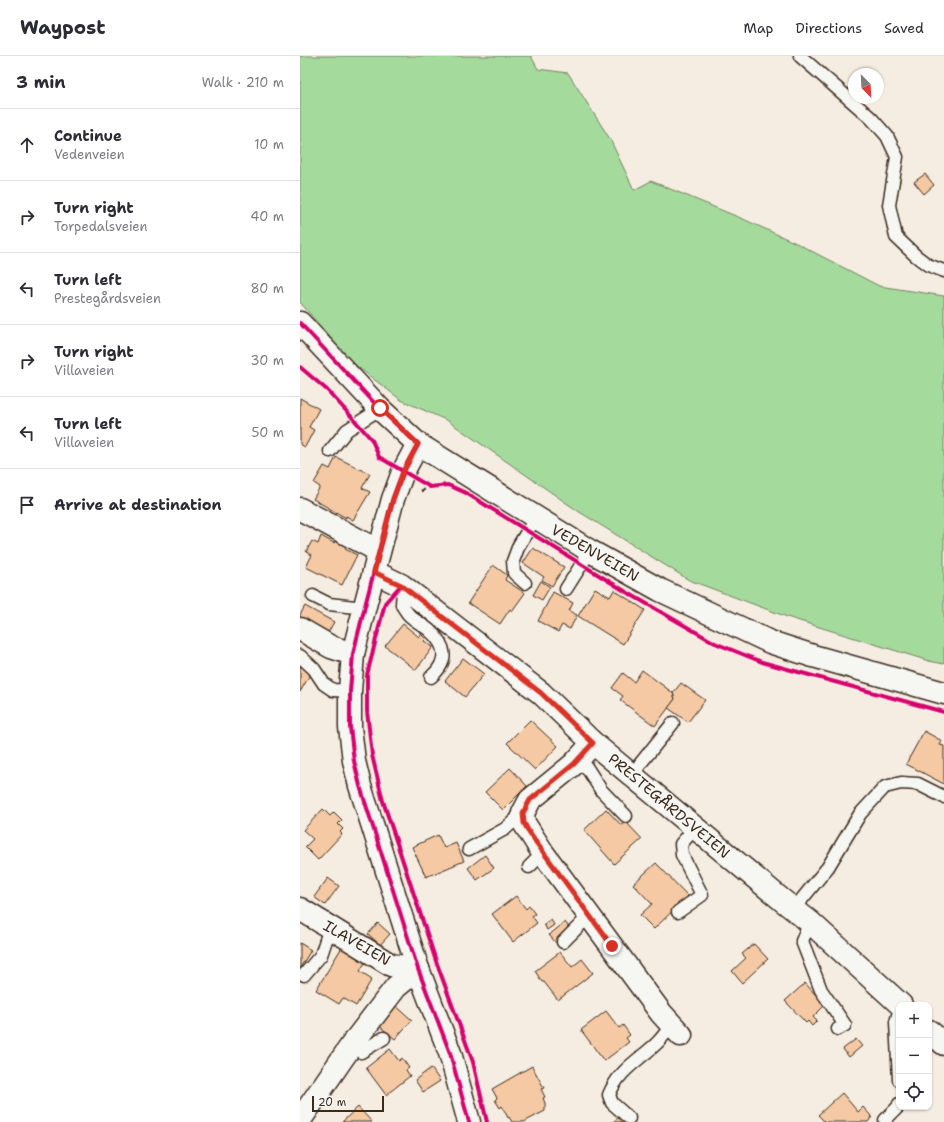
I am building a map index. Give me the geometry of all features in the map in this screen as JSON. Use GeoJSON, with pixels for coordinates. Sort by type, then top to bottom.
{"type":"FeatureCollection","features":[{"type":"Feature","properties":{"kind":"street","name":"VEDENVEIEN"},"geometry":{"type":"LineString","coordinates":[[300,322],[380,408],[418,444],[590,551],[660,590],[770,642],[944,693]]}},
{"type":"Feature","properties":{"kind":"street"},"geometry":{"type":"LineString","coordinates":[[418,444],[403,472],[393,499],[364,608],[354,654],[350,690],[350,728],[354,760],[359,780],[418,969],[450,1053],[469,1122]]}},
{"type":"Feature","properties":{"kind":"street"},"geometry":{"type":"LineString","coordinates":[[300,509],[379,551]]}},
{"type":"Feature","properties":{"kind":"street","name":"PRESTEGÅRDSVEIEN"},"geometry":{"type":"LineString","coordinates":[[374,572],[403,587],[541,693],[587,750],[634,777],[803,916],[898,1002]]}},
{"type":"Feature","properties":{"kind":"street"},"geometry":{"type":"LineString","coordinates":[[300,628],[331,647],[354,654]]}},
{"type":"Feature","properties":{"kind":"street"},"geometry":{"type":"LineString","coordinates":[[587,750],[530,800],[523,813],[524,823],[536,860],[589,916],[661,1014],[676,1030]]}},
{"type":"Feature","properties":{"kind":"street","name":"ILAVEIEN"},"geometry":{"type":"LineString","coordinates":[[300,909],[391,965],[418,969]]}},
{"type":"Feature","properties":{"kind":"street"},"geometry":{"type":"LineString","coordinates":[[300,1120],[353,1043],[396,987],[418,969]]}},
{"type":"Feature","properties":{"kind":"street"},"geometry":{"type":"LineString","coordinates":[[932,1034],[944,1044]]}},
{"type":"Feature","properties":{"kind":"lane"},"geometry":{"type":"LineString","coordinates":[[800,56],[871,118],[887,136],[897,157],[889,205],[896,237],[928,265],[944,271]]}},
{"type":"Feature","properties":{"kind":"lane"},"geometry":{"type":"LineString","coordinates":[[330,451],[347,430],[380,408]]}},
{"type":"Feature","properties":{"kind":"lane"},"geometry":{"type":"LineString","coordinates":[[525,582],[514,573],[513,561],[519,545],[536,518]]}},
{"type":"Feature","properties":{"kind":"lane"},"geometry":{"type":"LineString","coordinates":[[566,589],[590,551]]}},
{"type":"Feature","properties":{"kind":"lane"},"geometry":{"type":"LineString","coordinates":[[403,587],[402,605],[409,616],[429,630],[442,643],[445,657],[439,670],[431,677]]}},
{"type":"Feature","properties":{"kind":"lane"},"geometry":{"type":"LineString","coordinates":[[313,596],[329,604],[364,608]]}},
{"type":"Feature","properties":{"kind":"lane"},"geometry":{"type":"LineString","coordinates":[[300,656],[314,668],[324,684],[333,690],[350,690]]}},
{"type":"Feature","properties":{"kind":"lane"},"geometry":{"type":"LineString","coordinates":[[634,777],[640,764],[673,723]]}},
{"type":"Feature","properties":{"kind":"lane"},"geometry":{"type":"LineString","coordinates":[[587,750],[601,790],[626,816]]}},
{"type":"Feature","properties":{"kind":"lane"},"geometry":{"type":"LineString","coordinates":[[838,1029],[845,1025],[821,990],[802,941],[802,899],[828,867],[860,814],[885,787],[901,783],[918,784],[944,797]]}},
{"type":"Feature","properties":{"kind":"lane"},"geometry":{"type":"LineString","coordinates":[[469,849],[505,829],[523,813]]}},
{"type":"Feature","properties":{"kind":"lane"},"geometry":{"type":"LineString","coordinates":[[678,912],[702,895],[682,855],[682,844],[695,828]]}},
{"type":"Feature","properties":{"kind":"lane"},"geometry":{"type":"LineString","coordinates":[[563,942],[589,916]]}},
{"type":"Feature","properties":{"kind":"lane"},"geometry":{"type":"LineString","coordinates":[[304,975],[321,955],[330,928]]}},
{"type":"Feature","properties":{"kind":"lane"},"geometry":{"type":"LineString","coordinates":[[629,1118],[612,1103],[609,1094],[613,1084],[621,1074],[659,1042],[676,1030]]}},
{"type":"Feature","properties":{"kind":"lane"},"geometry":{"type":"LineString","coordinates":[[353,1043],[362,1052],[384,1038]]}},
{"type":"Feature","properties":{"kind":"lane"},"geometry":{"type":"LineString","coordinates":[[897,1038],[899,1074]]}},
{"type":"Feature","properties":{"kind":"lane"},"geometry":{"type":"LineString","coordinates":[[885,1120],[896,1109]]}},
{"type":"Feature","properties":{"kind":"path"},"geometry":{"type":"LineString","coordinates":[[403,472],[430,487],[436,486]]}},
{"type":"Feature","properties":{"kind":"green space"},"geometry":{"type":"Polygon","coordinates":[[[300,56],[531,56],[538,69],[568,73],[610,139],[634,190],[651,181],[743,219],[796,243],[879,286],[944,296],[944,664],[929,661],[790,618],[689,580],[578,511],[448,421],[401,400],[350,361],[300,302],[300,56]]]}},
{"type":"Feature","properties":{"kind":"building"},"geometry":{"type":"Polygon","coordinates":[[[925,174],[934,185],[924,194],[914,182],[925,174]]]}},
{"type":"Feature","properties":{"kind":"building"},"geometry":{"type":"Polygon","coordinates":[[[300,398],[319,409],[309,427],[314,430],[305,447],[300,444],[300,398]]]}},
{"type":"Feature","properties":{"kind":"building"},"geometry":{"type":"Polygon","coordinates":[[[336,457],[370,474],[362,488],[370,492],[353,520],[346,516],[346,518],[313,499],[320,487],[314,483],[324,466],[330,469],[336,457]]]}},
{"type":"Feature","properties":{"kind":"building"},"geometry":{"type":"Polygon","coordinates":[[[321,536],[334,543],[336,539],[347,544],[345,549],[357,555],[342,585],[306,567],[312,555],[306,552],[312,541],[318,544],[321,536]]]}},
{"type":"Feature","properties":{"kind":"building"},"geometry":{"type":"Polygon","coordinates":[[[533,548],[564,567],[552,586],[542,580],[544,577],[523,563],[533,548]]]}},
{"type":"Feature","properties":{"kind":"building"},"geometry":{"type":"Polygon","coordinates":[[[493,565],[507,575],[505,580],[525,593],[512,611],[510,609],[500,624],[468,603],[493,565]]]}},
{"type":"Feature","properties":{"kind":"building"},"geometry":{"type":"Polygon","coordinates":[[[541,581],[550,587],[542,600],[533,595],[541,581]]]}},
{"type":"Feature","properties":{"kind":"building"},"geometry":{"type":"Polygon","coordinates":[[[595,588],[610,597],[614,590],[645,610],[623,644],[578,616],[595,588]]]}},
{"type":"Feature","properties":{"kind":"building"},"geometry":{"type":"Polygon","coordinates":[[[553,592],[573,603],[569,611],[577,615],[570,629],[562,625],[558,632],[538,621],[553,592]]]}},
{"type":"Feature","properties":{"kind":"building"},"geometry":{"type":"Polygon","coordinates":[[[305,606],[334,622],[326,636],[300,621],[300,615],[305,606]]]}},
{"type":"Feature","properties":{"kind":"building"},"geometry":{"type":"Polygon","coordinates":[[[403,624],[419,637],[421,634],[426,639],[424,641],[433,647],[416,670],[385,646],[403,624]]]}},
{"type":"Feature","properties":{"kind":"building"},"geometry":{"type":"Polygon","coordinates":[[[463,658],[484,674],[465,697],[445,681],[463,658]]]}},
{"type":"Feature","properties":{"kind":"building"},"geometry":{"type":"Polygon","coordinates":[[[300,666],[311,673],[300,692],[300,666]]]}},
{"type":"Feature","properties":{"kind":"building"},"geometry":{"type":"Polygon","coordinates":[[[642,670],[673,693],[675,699],[655,726],[620,700],[623,696],[612,688],[623,673],[634,682],[642,670]]]}},
{"type":"Feature","properties":{"kind":"building"},"geometry":{"type":"Polygon","coordinates":[[[681,683],[705,700],[688,722],[668,708],[675,699],[673,693],[681,683]]]}},
{"type":"Feature","properties":{"kind":"building"},"geometry":{"type":"Polygon","coordinates":[[[530,720],[558,746],[535,770],[507,743],[530,720]]]}},
{"type":"Feature","properties":{"kind":"building"},"geometry":{"type":"Polygon","coordinates":[[[924,731],[942,741],[940,745],[944,746],[944,784],[906,764],[924,731]]]}},
{"type":"Feature","properties":{"kind":"building"},"geometry":{"type":"Polygon","coordinates":[[[510,768],[527,786],[503,810],[485,792],[510,768]]]}},
{"type":"Feature","properties":{"kind":"building"},"geometry":{"type":"Polygon","coordinates":[[[323,809],[330,816],[334,812],[342,820],[338,824],[343,829],[340,832],[342,834],[318,860],[305,847],[313,839],[303,830],[323,809]]]}},
{"type":"Feature","properties":{"kind":"building"},"geometry":{"type":"Polygon","coordinates":[[[606,809],[621,825],[626,822],[642,839],[614,864],[584,830],[606,809]]]}},
{"type":"Feature","properties":{"kind":"building"},"geometry":{"type":"Polygon","coordinates":[[[438,835],[444,848],[456,843],[464,861],[426,877],[412,847],[438,835]]]}},
{"type":"Feature","properties":{"kind":"building"},"geometry":{"type":"Polygon","coordinates":[[[485,855],[494,868],[477,880],[468,868],[485,855]]]}},
{"type":"Feature","properties":{"kind":"building"},"geometry":{"type":"Polygon","coordinates":[[[656,863],[688,896],[654,929],[640,915],[652,904],[633,884],[656,863]]]}},
{"type":"Feature","properties":{"kind":"building"},"geometry":{"type":"Polygon","coordinates":[[[328,878],[339,886],[325,905],[314,897],[328,878]]]}},
{"type":"Feature","properties":{"kind":"building"},"geometry":{"type":"Polygon","coordinates":[[[516,896],[526,909],[529,906],[535,914],[532,916],[537,923],[513,942],[492,914],[516,896]]]}},
{"type":"Feature","properties":{"kind":"building"},"geometry":{"type":"Polygon","coordinates":[[[551,919],[554,925],[547,930],[544,924],[551,919]]]}},
{"type":"Feature","properties":{"kind":"building"},"geometry":{"type":"Polygon","coordinates":[[[565,922],[571,930],[556,943],[549,935],[565,922]]]}},
{"type":"Feature","properties":{"kind":"building"},"geometry":{"type":"Polygon","coordinates":[[[378,923],[390,934],[380,945],[368,934],[378,923]]]}},
{"type":"Feature","properties":{"kind":"building"},"geometry":{"type":"Polygon","coordinates":[[[300,943],[311,950],[300,968],[300,943]]]}},
{"type":"Feature","properties":{"kind":"building"},"geometry":{"type":"Polygon","coordinates":[[[754,944],[768,959],[742,983],[732,971],[746,958],[742,954],[754,944]]]}},
{"type":"Feature","properties":{"kind":"building"},"geometry":{"type":"Polygon","coordinates":[[[342,947],[366,961],[360,971],[372,979],[356,1006],[343,998],[339,1004],[316,990],[342,947]]]}},
{"type":"Feature","properties":{"kind":"building"},"geometry":{"type":"Polygon","coordinates":[[[560,952],[572,967],[582,959],[593,973],[558,1000],[544,982],[542,982],[535,971],[560,952]]]}},
{"type":"Feature","properties":{"kind":"building"},"geometry":{"type":"Polygon","coordinates":[[[805,983],[825,1005],[813,1017],[817,1021],[812,1026],[808,1021],[806,1023],[785,1001],[805,983]]]}},
{"type":"Feature","properties":{"kind":"building"},"geometry":{"type":"Polygon","coordinates":[[[395,1005],[412,1020],[395,1039],[378,1025],[395,1005]]]}},
{"type":"Feature","properties":{"kind":"building"},"geometry":{"type":"Polygon","coordinates":[[[606,1011],[619,1028],[623,1025],[630,1035],[626,1038],[629,1042],[604,1061],[581,1030],[606,1011]]]}},
{"type":"Feature","properties":{"kind":"building"},"geometry":{"type":"Polygon","coordinates":[[[856,1039],[862,1046],[849,1057],[843,1049],[856,1039]]]}},
{"type":"Feature","properties":{"kind":"building"},"geometry":{"type":"Polygon","coordinates":[[[390,1049],[399,1061],[402,1058],[409,1068],[406,1070],[410,1076],[386,1095],[366,1068],[390,1049]]]}},
{"type":"Feature","properties":{"kind":"building"},"geometry":{"type":"Polygon","coordinates":[[[532,1066],[544,1088],[541,1089],[545,1097],[543,1098],[545,1103],[545,1111],[524,1122],[512,1122],[509,1117],[508,1118],[502,1106],[500,1108],[495,1100],[497,1098],[492,1089],[532,1066]]]}},
{"type":"Feature","properties":{"kind":"building"},"geometry":{"type":"Polygon","coordinates":[[[431,1068],[440,1081],[423,1092],[415,1080],[431,1068]]]}},
{"type":"Feature","properties":{"kind":"building"},"geometry":{"type":"Polygon","coordinates":[[[842,1093],[858,1112],[863,1107],[872,1117],[868,1122],[825,1122],[818,1115],[842,1093]]]}},
{"type":"Feature","properties":{"kind":"building"},"geometry":{"type":"Polygon","coordinates":[[[358,1107],[372,1122],[342,1122],[358,1107]]]}},
{"type":"Feature","properties":{"kind":"building"},"geometry":{"type":"Polygon","coordinates":[[[619,1117],[624,1122],[613,1122],[619,1117]]]}},
{"type":"Feature","properties":{"kind":"cycle path"},"geometry":{"type":"LineString","coordinates":[[300,323],[380,409],[418,444],[403,472],[393,499],[353,654],[350,691],[350,727],[354,761],[360,786],[418,969],[450,1053],[469,1122]]}},
{"type":"Feature","properties":{"kind":"cycle path"},"geometry":{"type":"LineString","coordinates":[[300,367],[327,390],[372,440],[379,457],[430,487],[448,485],[466,493],[628,593],[715,643],[762,662],[944,712]]}},
{"type":"Feature","properties":{"kind":"cycle path"},"geometry":{"type":"LineString","coordinates":[[401,585],[385,603],[367,675],[367,711],[372,755],[383,801],[436,961],[473,1062],[487,1122]]}},
{"type":"Feature","properties":{"kind":"route"},"geometry":{"type":"LineString","coordinates":[[380,408],[418,444],[403,472],[393,499],[374,572],[401,585],[541,693],[593,743],[574,764],[530,800],[523,813],[524,823],[543,854],[612,946]]}}]}
